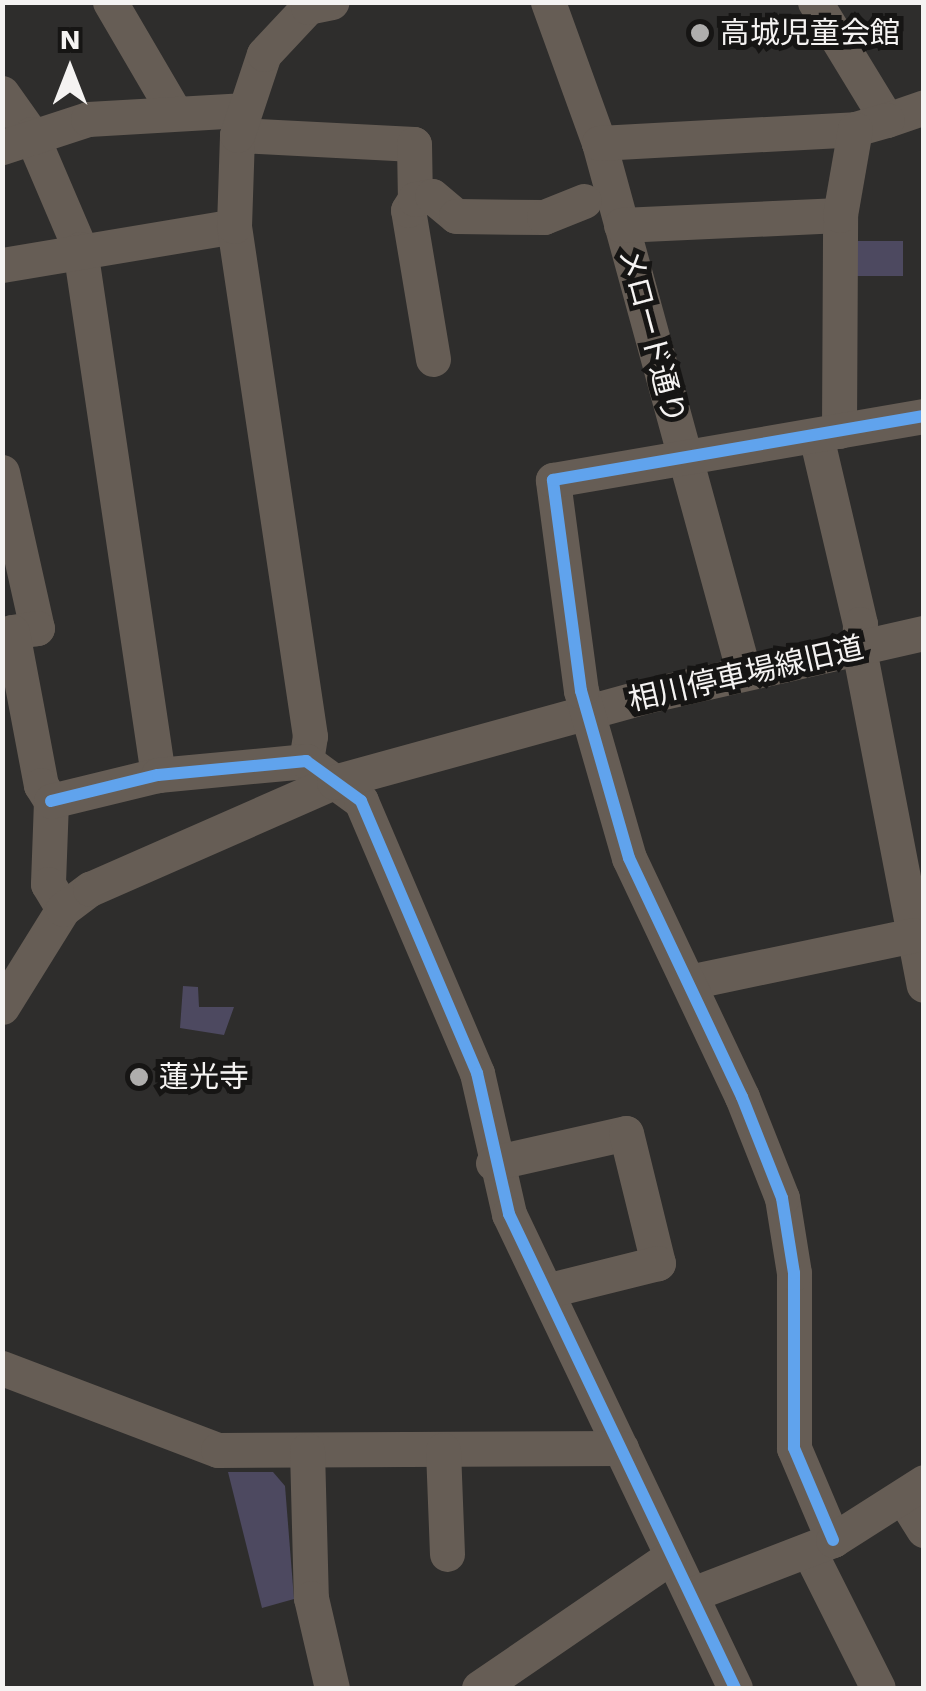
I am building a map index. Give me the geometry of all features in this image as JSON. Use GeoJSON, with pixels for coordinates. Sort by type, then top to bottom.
{"type":"FeatureCollection","features":[{"type":"Feature","properties":{"kind":"street"},"geometry":{"type":"LineString","coordinates":[[110,2],[173,110]]}},
{"type":"Feature","properties":{"kind":"street"},"geometry":{"type":"LineString","coordinates":[[320,772],[310,736],[234,226],[239,122],[264,54],[308,7],[331,2]]}},
{"type":"Feature","properties":{"kind":"street","name":"メロード通り"},"geometry":{"type":"LineString","coordinates":[[548,2],[599,144],[744,672]]}},
{"type":"Feature","properties":{"kind":"street"},"geometry":{"type":"LineString","coordinates":[[816,2],[871,125],[840,215],[827,434],[860,624],[859,648],[916,922],[924,985]]}},
{"type":"Feature","properties":{"kind":"street"},"geometry":{"type":"LineString","coordinates":[[2,92],[16,140],[80,249],[158,775]]}},
{"type":"Feature","properties":{"kind":"street"},"geometry":{"type":"LineString","coordinates":[[599,144],[871,125],[924,106]]}},
{"type":"Feature","properties":{"kind":"street"},"geometry":{"type":"LineString","coordinates":[[16,140],[173,110],[414,144],[415,199],[408,210],[433,359]]}},
{"type":"Feature","properties":{"kind":"street"},"geometry":{"type":"LineString","coordinates":[[415,199],[432,196],[456,216],[526,216],[584,201]]}},
{"type":"Feature","properties":{"kind":"street"},"geometry":{"type":"LineString","coordinates":[[621,225],[840,215]]}},
{"type":"Feature","properties":{"kind":"street"},"geometry":{"type":"LineString","coordinates":[[2,265],[234,226]]}},
{"type":"Feature","properties":{"kind":"street"},"geometry":{"type":"LineString","coordinates":[[878,1688],[821,1545],[794,1448],[794,1273],[782,1198],[689,982],[629,858],[586,712],[553,480],[924,416]]}},
{"type":"Feature","properties":{"kind":"street"},"geometry":{"type":"LineString","coordinates":[[2,472],[37,628],[12,632],[41,785],[51,802],[48,884],[63,909]]}},
{"type":"Feature","properties":{"kind":"street","name":"相川停車場線旧道"},"geometry":{"type":"LineString","coordinates":[[2,1007],[63,909],[90,889],[320,772],[924,633]]}},
{"type":"Feature","properties":{"kind":"street"},"geometry":{"type":"LineString","coordinates":[[51,802],[158,775],[320,772],[361,801],[478,1073],[494,1163],[509,1214],[550,1290],[669,1558],[695,1593],[735,1688]]}},
{"type":"Feature","properties":{"kind":"street"},"geometry":{"type":"LineString","coordinates":[[689,982],[916,922]]}},
{"type":"Feature","properties":{"kind":"street"},"geometry":{"type":"LineString","coordinates":[[494,1163],[626,1133],[658,1263],[550,1290]]}},
{"type":"Feature","properties":{"kind":"street"},"geometry":{"type":"LineString","coordinates":[[2,1368],[218,1450],[621,1448]]}},
{"type":"Feature","properties":{"kind":"street"},"geometry":{"type":"LineString","coordinates":[[306,1450],[311,1598],[322,1666],[332,1688]]}},
{"type":"Feature","properties":{"kind":"street"},"geometry":{"type":"LineString","coordinates":[[443,1450],[446,1554]]}},
{"type":"Feature","properties":{"kind":"street"},"geometry":{"type":"LineString","coordinates":[[695,1593],[821,1545],[913,1490],[924,1530]]}},
{"type":"Feature","properties":{"kind":"street"},"geometry":{"type":"LineString","coordinates":[[480,1688],[669,1558]]}},
{"type":"Feature","properties":{"kind":"shaded area"},"geometry":{"type":"Polygon","coordinates":[[[852,241],[903,241],[903,276],[852,276],[852,241]]]}},
{"type":"Feature","properties":{"kind":"shaded area"},"geometry":{"type":"Polygon","coordinates":[[[183,986],[198,987],[199,1007],[234,1007],[224,1035],[180,1028],[183,986]]]}},
{"type":"Feature","properties":{"kind":"shaded area"},"geometry":{"type":"Polygon","coordinates":[[[228,1472],[273,1472],[285,1486],[294,1599],[262,1608],[228,1472]]]}},
{"type":"Feature","properties":{"kind":"cycle path"},"geometry":{"type":"LineString","coordinates":[[833,1540],[794,1448],[794,1273],[782,1198],[742,1097],[629,858],[581,691],[553,480],[924,416]]}},
{"type":"Feature","properties":{"kind":"cycle path"},"geometry":{"type":"LineString","coordinates":[[51,801],[158,775],[306,761],[361,801],[477,1073],[509,1214],[735,1688]]}},
{"type":"Feature","properties":{"kind":"place","name":"高城児童会館"},"geometry":{"type":"Point","coordinates":[700,33]}},
{"type":"Feature","properties":{"kind":"place","name":"蓮光寺"},"geometry":{"type":"Point","coordinates":[139,1077]}}]}
